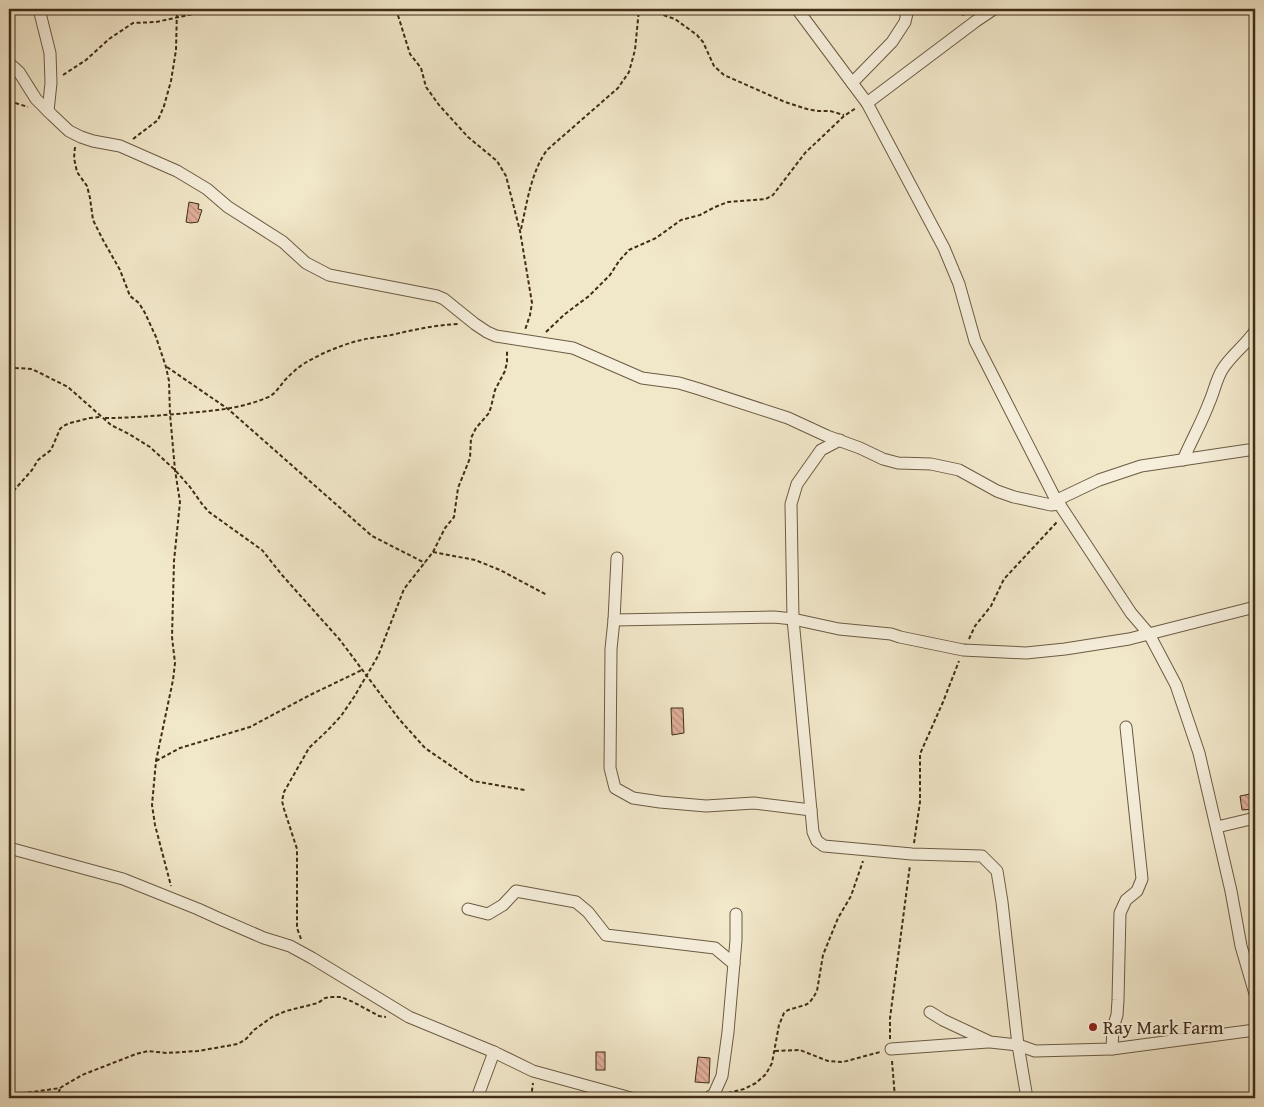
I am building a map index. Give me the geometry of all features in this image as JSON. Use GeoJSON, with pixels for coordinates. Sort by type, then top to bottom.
{"type":"FeatureCollection","features":[{"type":"Feature","properties":{"kind":"street"},"geometry":{"type":"LineString","coordinates":[[39,9],[50,53],[51,83],[48,111]]}},
{"type":"Feature","properties":{"kind":"street"},"geometry":{"type":"LineString","coordinates":[[797,9],[866,103],[947,255],[959,284],[976,341],[1061,506],[1131,613],[1149,634],[1176,685],[1199,752],[1231,891],[1240,946],[1255,994]]}},
{"type":"Feature","properties":{"kind":"street"},"geometry":{"type":"LineString","coordinates":[[852,83],[892,42],[906,22],[908,9]]}},
{"type":"Feature","properties":{"kind":"street"},"geometry":{"type":"LineString","coordinates":[[866,103],[994,9]]}},
{"type":"Feature","properties":{"kind":"street"},"geometry":{"type":"LineString","coordinates":[[9,63],[19,72],[36,99],[62,125],[75,134],[93,141],[120,146],[177,171],[207,189],[228,207],[283,242],[306,263],[329,275],[437,296],[444,299],[475,324],[496,336],[572,348],[642,378],[679,383],[767,410],[891,461],[931,464],[959,470],[997,491],[1014,497],[1061,506],[1099,480],[1141,466],[1255,450]]}},
{"type":"Feature","properties":{"kind":"street"},"geometry":{"type":"LineString","coordinates":[[1183,460],[1222,371],[1233,355],[1255,331]]}},
{"type":"Feature","properties":{"kind":"street"},"geometry":{"type":"LineString","coordinates":[[840,440],[821,450],[798,484],[792,504],[793,618],[812,832],[817,841],[824,846],[912,854],[982,856],[997,870],[1018,1045],[1028,1098]]}},
{"type":"Feature","properties":{"kind":"street"},"geometry":{"type":"LineString","coordinates":[[617,558],[611,649],[610,768],[615,788],[633,798],[660,802],[706,806],[754,803],[811,810]]}},
{"type":"Feature","properties":{"kind":"street"},"geometry":{"type":"LineString","coordinates":[[614,620],[793,618],[839,630],[891,634],[963,650],[1026,653],[1074,648],[1129,639],[1255,607]]}},
{"type":"Feature","properties":{"kind":"street"},"geometry":{"type":"LineString","coordinates":[[1112,1049],[1113,1028],[1117,1015],[1118,1000],[1120,913],[1126,900],[1137,891],[1142,879],[1126,727]]}},
{"type":"Feature","properties":{"kind":"street"},"geometry":{"type":"LineString","coordinates":[[1217,827],[1255,818]]}},
{"type":"Feature","properties":{"kind":"street"},"geometry":{"type":"LineString","coordinates":[[9,848],[123,879],[198,909],[264,938],[290,946],[409,1017],[494,1052],[533,1071],[631,1098]]}},
{"type":"Feature","properties":{"kind":"street"},"geometry":{"type":"LineString","coordinates":[[468,908],[488,914],[503,905],[516,891],[576,902],[588,912],[606,935],[715,948],[734,964]]}},
{"type":"Feature","properties":{"kind":"street"},"geometry":{"type":"LineString","coordinates":[[711,1096],[722,1076],[734,964],[736,914]]}},
{"type":"Feature","properties":{"kind":"street"},"geometry":{"type":"LineString","coordinates":[[930,1012],[990,1042]]}},
{"type":"Feature","properties":{"kind":"street"},"geometry":{"type":"LineString","coordinates":[[891,1049],[990,1042],[1018,1045],[1035,1051],[1112,1049],[1255,1030]]}},
{"type":"Feature","properties":{"kind":"street"},"geometry":{"type":"LineString","coordinates":[[477,1098],[494,1052]]}},
{"type":"Feature","properties":{"kind":"path"},"geometry":{"type":"LineString","coordinates":[[120,146],[138,136],[158,120],[164,106],[171,81],[176,50],[177,9]]}},
{"type":"Feature","properties":{"kind":"path"},"geometry":{"type":"LineString","coordinates":[[51,83],[86,60],[109,39],[133,23],[156,22],[207,11],[294,9]]}},
{"type":"Feature","properties":{"kind":"path"},"geometry":{"type":"LineString","coordinates":[[396,9],[410,54],[420,68],[426,87],[439,105],[468,137],[497,161],[506,176],[520,231],[532,303],[522,340]]}},
{"type":"Feature","properties":{"kind":"path"},"geometry":{"type":"LineString","coordinates":[[520,231],[536,172],[547,150],[618,88],[629,72],[635,50],[639,9]]}},
{"type":"Feature","properties":{"kind":"path"},"geometry":{"type":"LineString","coordinates":[[645,9],[674,19],[697,35],[703,42],[714,66],[724,75],[785,102],[807,109],[830,111],[844,116]]}},
{"type":"Feature","properties":{"kind":"path"},"geometry":{"type":"LineString","coordinates":[[950,9],[976,21]]}},
{"type":"Feature","properties":{"kind":"path"},"geometry":{"type":"LineString","coordinates":[[535,342],[565,314],[589,296],[610,275],[619,260],[629,250],[656,238],[681,220],[700,215],[722,204],[766,199],[773,195],[805,153],[844,116],[866,103]]}},
{"type":"Feature","properties":{"kind":"path"},"geometry":{"type":"LineString","coordinates":[[75,134],[74,158],[77,172],[87,186],[93,220],[120,270],[130,296],[139,303],[145,313],[156,337],[169,381],[175,470],[180,502],[174,561],[172,637],[175,663],[156,761],[152,805],[175,900]]}},
{"type":"Feature","properties":{"kind":"path"},"geometry":{"type":"LineString","coordinates":[[104,418],[133,418],[246,406],[273,395],[291,373],[303,364],[357,341],[388,336],[418,328],[446,324],[475,324]]}},
{"type":"Feature","properties":{"kind":"path"},"geometry":{"type":"LineString","coordinates":[[312,958],[298,932],[297,849],[284,809],[283,796],[309,748],[341,716],[367,675],[378,656],[404,588],[433,552],[445,528],[454,517],[458,488],[470,458],[474,432],[489,413],[495,390],[505,371],[508,338]]}},
{"type":"Feature","properties":{"kind":"path"},"geometry":{"type":"LineString","coordinates":[[9,365],[16,368],[32,369],[68,387],[100,416],[150,447],[175,470],[210,512],[262,550],[282,576],[340,640],[399,719],[426,748],[473,781],[525,790]]}},
{"type":"Feature","properties":{"kind":"path"},"geometry":{"type":"LineString","coordinates":[[166,367],[228,409],[372,536],[425,562]]}},
{"type":"Feature","properties":{"kind":"path"},"geometry":{"type":"LineString","coordinates":[[9,496],[32,470],[38,460],[51,450],[63,426],[70,422],[100,416]]}},
{"type":"Feature","properties":{"kind":"path"},"geometry":{"type":"LineString","coordinates":[[895,1098],[890,1018],[920,802],[920,754],[963,650],[975,626],[991,606],[1004,579],[1061,506]]}},
{"type":"Feature","properties":{"kind":"path"},"geometry":{"type":"LineString","coordinates":[[433,552],[475,560],[500,570],[547,595]]}},
{"type":"Feature","properties":{"kind":"path"},"geometry":{"type":"LineString","coordinates":[[156,761],[180,748],[250,727],[362,670]]}},
{"type":"Feature","properties":{"kind":"path"},"geometry":{"type":"LineString","coordinates":[[711,1096],[744,1089],[756,1083],[766,1074],[772,1064],[779,1026],[784,1013],[809,1003],[816,991],[823,955],[838,918],[851,896],[867,850]]}},
{"type":"Feature","properties":{"kind":"path"},"geometry":{"type":"LineString","coordinates":[[9,1098],[21,1093],[60,1088],[82,1076],[148,1051],[198,1051],[238,1044],[272,1017],[286,1011],[318,1003],[332,996],[341,997],[390,1019]]}},
{"type":"Feature","properties":{"kind":"path"},"geometry":{"type":"LineString","coordinates":[[775,1051],[800,1050],[828,1061],[843,1062],[891,1049]]}},
{"type":"Feature","properties":{"kind":"path"},"geometry":{"type":"LineString","coordinates":[[531,1098],[533,1071]]}},
{"type":"Feature","properties":{"kind":"path"},"geometry":{"type":"LineString","coordinates":[[56,1098],[60,1088]]}},
{"type":"Feature","properties":{"kind":"building"},"geometry":{"type":"Polygon","coordinates":[[[189,202],[199,204],[198,209],[202,210],[198,222],[186,222],[189,202]]]}},
{"type":"Feature","properties":{"kind":"building"},"geometry":{"type":"Polygon","coordinates":[[[671,708],[683,708],[684,733],[672,735],[671,708]]]}},
{"type":"Feature","properties":{"kind":"building"},"geometry":{"type":"Polygon","coordinates":[[[1255,793],[1255,809],[1242,810],[1240,796],[1255,793]]]}},
{"type":"Feature","properties":{"kind":"building"},"geometry":{"type":"Polygon","coordinates":[[[596,1052],[605,1052],[605,1070],[596,1070],[596,1052]]]}},
{"type":"Feature","properties":{"kind":"building"},"geometry":{"type":"Polygon","coordinates":[[[698,1057],[710,1058],[709,1083],[695,1082],[698,1057]]]}},
{"type":"Feature","properties":{"kind":"place","name":"Ray Mark Farm"},"geometry":{"type":"Point","coordinates":[1093,1027]}}]}
